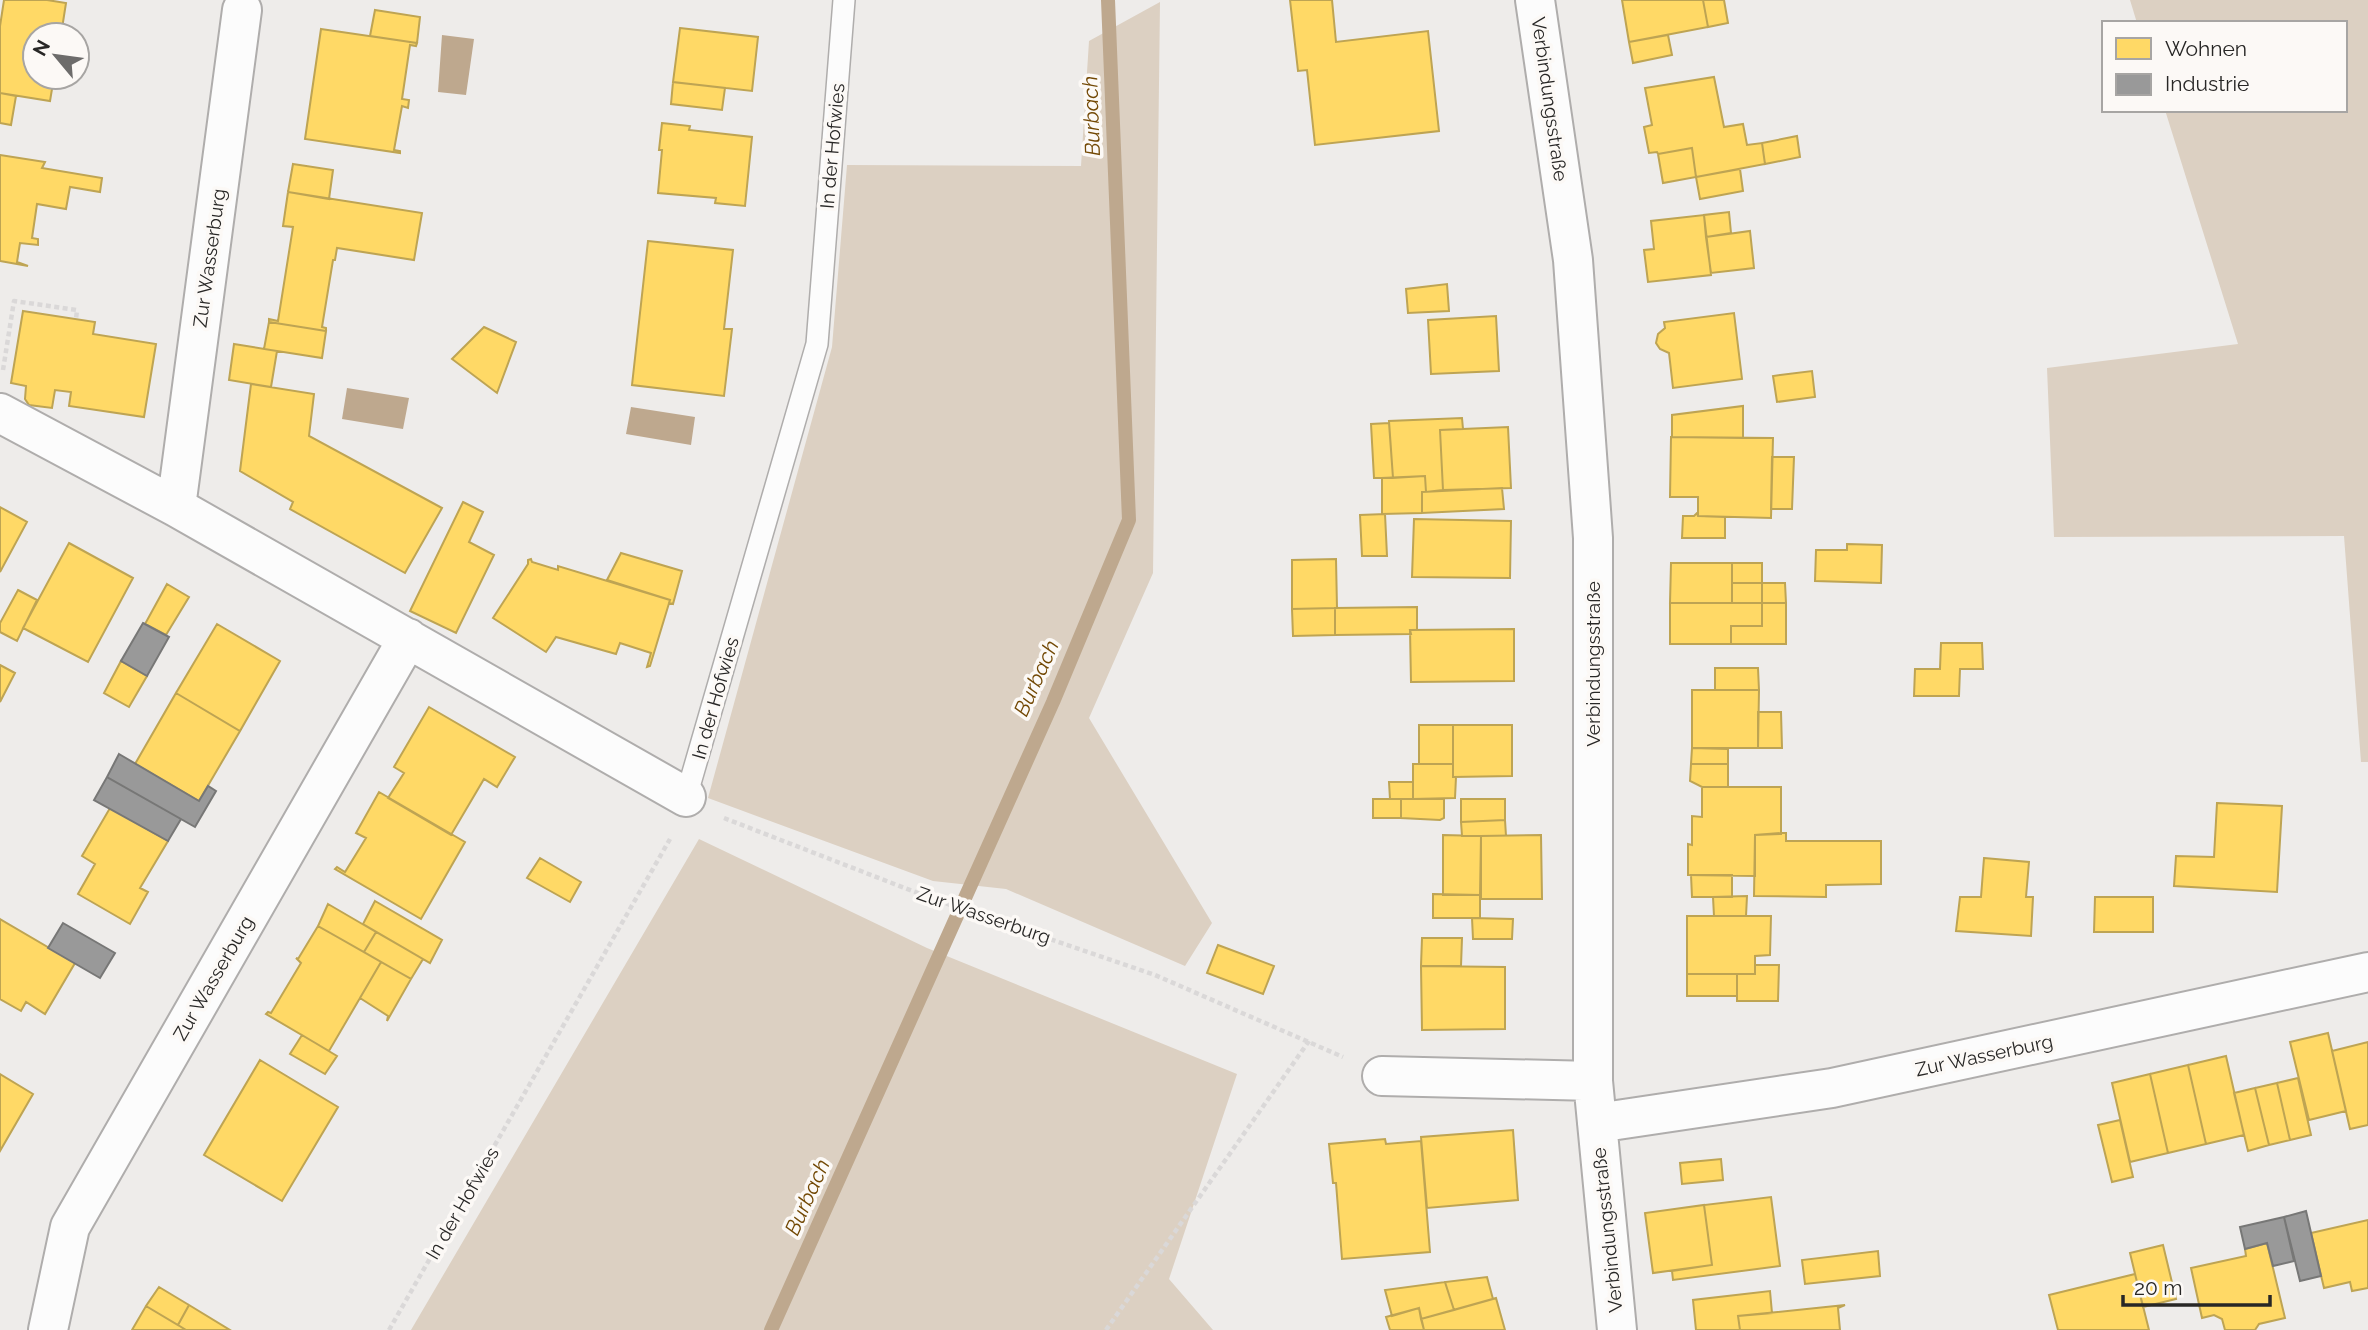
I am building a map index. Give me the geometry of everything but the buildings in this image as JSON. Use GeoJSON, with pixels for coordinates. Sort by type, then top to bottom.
{"type":"FeatureCollection","features":[{"type":"Feature","properties":{"kind":"street","name":"Verbindungsstraße"},"geometry":{"type":"LineString","coordinates":[[1535,0],[1573,260],[1593,538],[1593,1081],[1617,1330]]}},
{"type":"Feature","properties":{"kind":"street","name":"Zur Wasserburg"},"geometry":{"type":"LineString","coordinates":[[176,507],[242,10]]}},
{"type":"Feature","properties":{"kind":"street"},"geometry":{"type":"LineString","coordinates":[[1,396],[176,507],[686,797]]}},
{"type":"Feature","properties":{"kind":"street","name":"Zur Wasserburg"},"geometry":{"type":"LineString","coordinates":[[48,1330],[70,1227],[408,638]]}},
{"type":"Feature","properties":{"kind":"street","name":"Zur Wasserburg"},"geometry":{"type":"LineString","coordinates":[[1597,1123],[1832,1088],[2368,972]]}},
{"type":"Feature","properties":{"kind":"street"},"geometry":{"type":"LineString","coordinates":[[1382,1076],[1593,1081]]}},
{"type":"Feature","properties":{"kind":"lane","name":"In der Hofwies"},"geometry":{"type":"LineString","coordinates":[[686,797],[817,344],[844,0]]}},
{"type":"Feature","properties":{"kind":"path"},"geometry":{"type":"LineString","coordinates":[[1,396],[14,301],[77,310],[76,319]]}},
{"type":"Feature","properties":{"kind":"path","name":"Zur Wasserburg"},"geometry":{"type":"LineString","coordinates":[[686,797],[716,815],[933,899],[1154,975],[1309,1041],[1382,1076]]}},
{"type":"Feature","properties":{"kind":"path","name":"In der Hofwies"},"geometry":{"type":"LineString","coordinates":[[388,1330],[676,830],[686,797]]}},
{"type":"Feature","properties":{"kind":"path"},"geometry":{"type":"LineString","coordinates":[[1106,1330],[1309,1041]]}},
{"type":"Feature","properties":{"kind":"shaded area"},"geometry":{"type":"Polygon","coordinates":[[[2130,0],[2368,0],[2368,762],[2361,762],[2344,536],[2054,537],[2047,368],[2238,344],[2166,112],[2347,112],[2347,21],[2136,21],[2130,0]]]}},
{"type":"Feature","properties":{"kind":"shaded area"},"geometry":{"type":"Polygon","coordinates":[[[1160,2],[1153,573],[1089,718],[1212,923],[1185,966],[1006,889],[933,881],[708,798],[832,347],[847,165],[1081,166],[1089,41],[1160,2]]]}},
{"type":"Feature","properties":{"kind":"shaded area"},"geometry":{"type":"Polygon","coordinates":[[[442,35],[474,39],[466,95],[438,92],[442,35]]]}},
{"type":"Feature","properties":{"kind":"shaded area"},"geometry":{"type":"Polygon","coordinates":[[[347,388],[409,398],[403,429],[342,419],[347,388]]]}},
{"type":"Feature","properties":{"kind":"shaded area"},"geometry":{"type":"Polygon","coordinates":[[[631,407],[695,417],[691,445],[626,434],[631,407]]]}},
{"type":"Feature","properties":{"kind":"shaded area"},"geometry":{"type":"Polygon","coordinates":[[[699,839],[927,948],[1237,1074],[1169,1279],[1213,1330],[411,1330],[699,839]]]}},
{"type":"Feature","properties":{"kind":"waterway","name":"Burbach"},"geometry":{"type":"LineString","coordinates":[[771,1330],[1053,702],[1129,520],[1108,0]]}}]}
